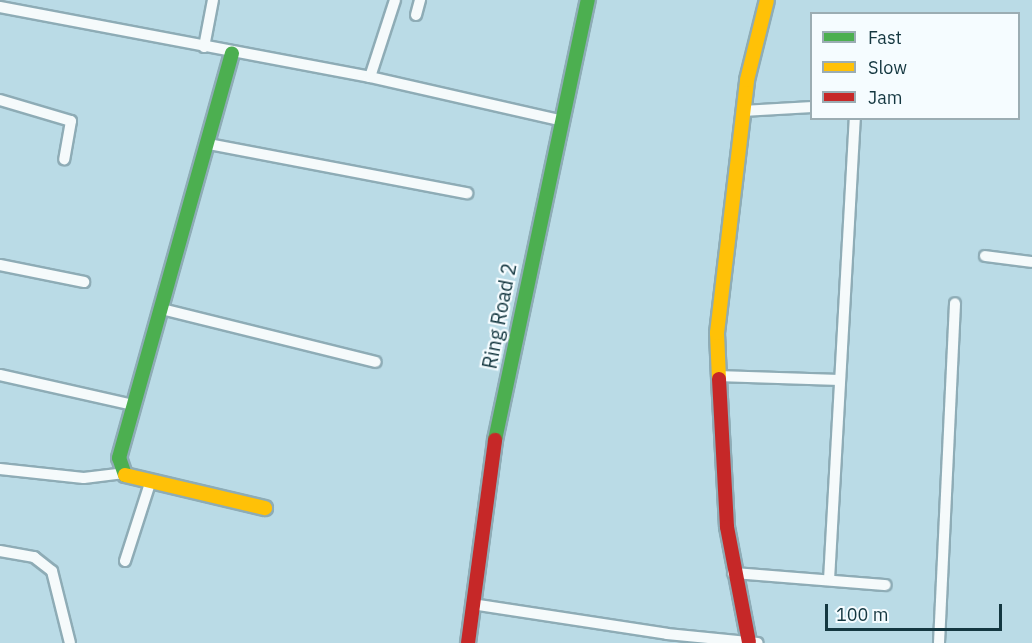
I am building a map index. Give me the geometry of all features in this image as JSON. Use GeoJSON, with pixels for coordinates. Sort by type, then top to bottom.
{"type":"FeatureCollection","features":[{"type":"Feature","properties":{"kind":"street"},"geometry":{"type":"LineString","coordinates":[[204,47],[213,0]]}},
{"type":"Feature","properties":{"kind":"street"},"geometry":{"type":"LineString","coordinates":[[370,77],[395,0]]}},
{"type":"Feature","properties":{"kind":"street"},"geometry":{"type":"LineString","coordinates":[[416,15],[420,0]]}},
{"type":"Feature","properties":{"kind":"street","name":"Ring Road 2"},"geometry":{"type":"LineString","coordinates":[[468,643],[491,462],[559,120],[588,0]]}},
{"type":"Feature","properties":{"kind":"street"},"geometry":{"type":"LineString","coordinates":[[472,604],[656,632],[753,642],[733,573],[717,376],[720,299],[747,80],[767,0]]}},
{"type":"Feature","properties":{"kind":"street"},"geometry":{"type":"LineString","coordinates":[[0,7],[232,53],[370,77],[559,120]]}},
{"type":"Feature","properties":{"kind":"street"},"geometry":{"type":"LineString","coordinates":[[232,53],[209,144],[119,458],[122,473],[130,479],[265,508]]}},
{"type":"Feature","properties":{"kind":"street"},"geometry":{"type":"LineString","coordinates":[[0,100],[71,121],[64,159]]}},
{"type":"Feature","properties":{"kind":"street"},"geometry":{"type":"LineString","coordinates":[[744,111],[810,107]]}},
{"type":"Feature","properties":{"kind":"street"},"geometry":{"type":"LineString","coordinates":[[829,580],[855,120]]}},
{"type":"Feature","properties":{"kind":"street"},"geometry":{"type":"LineString","coordinates":[[209,144],[466,193]]}},
{"type":"Feature","properties":{"kind":"street"},"geometry":{"type":"LineString","coordinates":[[985,256],[1032,262]]}},
{"type":"Feature","properties":{"kind":"street"},"geometry":{"type":"LineString","coordinates":[[0,264],[84,282]]}},
{"type":"Feature","properties":{"kind":"street"},"geometry":{"type":"LineString","coordinates":[[939,643],[955,303]]}},
{"type":"Feature","properties":{"kind":"street"},"geometry":{"type":"LineString","coordinates":[[162,309],[376,362]]}},
{"type":"Feature","properties":{"kind":"street"},"geometry":{"type":"LineString","coordinates":[[0,375],[133,405]]}},
{"type":"Feature","properties":{"kind":"street"},"geometry":{"type":"LineString","coordinates":[[717,376],[840,380]]}},
{"type":"Feature","properties":{"kind":"street"},"geometry":{"type":"LineString","coordinates":[[0,469],[84,478],[122,473]]}},
{"type":"Feature","properties":{"kind":"street"},"geometry":{"type":"LineString","coordinates":[[125,561],[150,483]]}},
{"type":"Feature","properties":{"kind":"street"},"geometry":{"type":"LineString","coordinates":[[0,551],[34,557],[51,571],[70,643]]}},
{"type":"Feature","properties":{"kind":"street"},"geometry":{"type":"LineString","coordinates":[[733,573],[886,585]]}},
{"type":"Feature","properties":{"kind":"traffic: fast"},"geometry":{"type":"LineString","coordinates":[[495,440],[588,0]]}},
{"type":"Feature","properties":{"kind":"traffic: fast"},"geometry":{"type":"LineString","coordinates":[[125,475],[119,458],[232,53]]}},
{"type":"Feature","properties":{"kind":"traffic: slow"},"geometry":{"type":"LineString","coordinates":[[719,379],[717,333],[747,80],[767,0]]}},
{"type":"Feature","properties":{"kind":"traffic: slow"},"geometry":{"type":"LineString","coordinates":[[125,475],[265,508]]}},
{"type":"Feature","properties":{"kind":"traffic: jam"},"geometry":{"type":"LineString","coordinates":[[719,379],[727,527],[749,642]]}},
{"type":"Feature","properties":{"kind":"traffic: jam"},"geometry":{"type":"LineString","coordinates":[[468,643],[495,440]]}}]}
